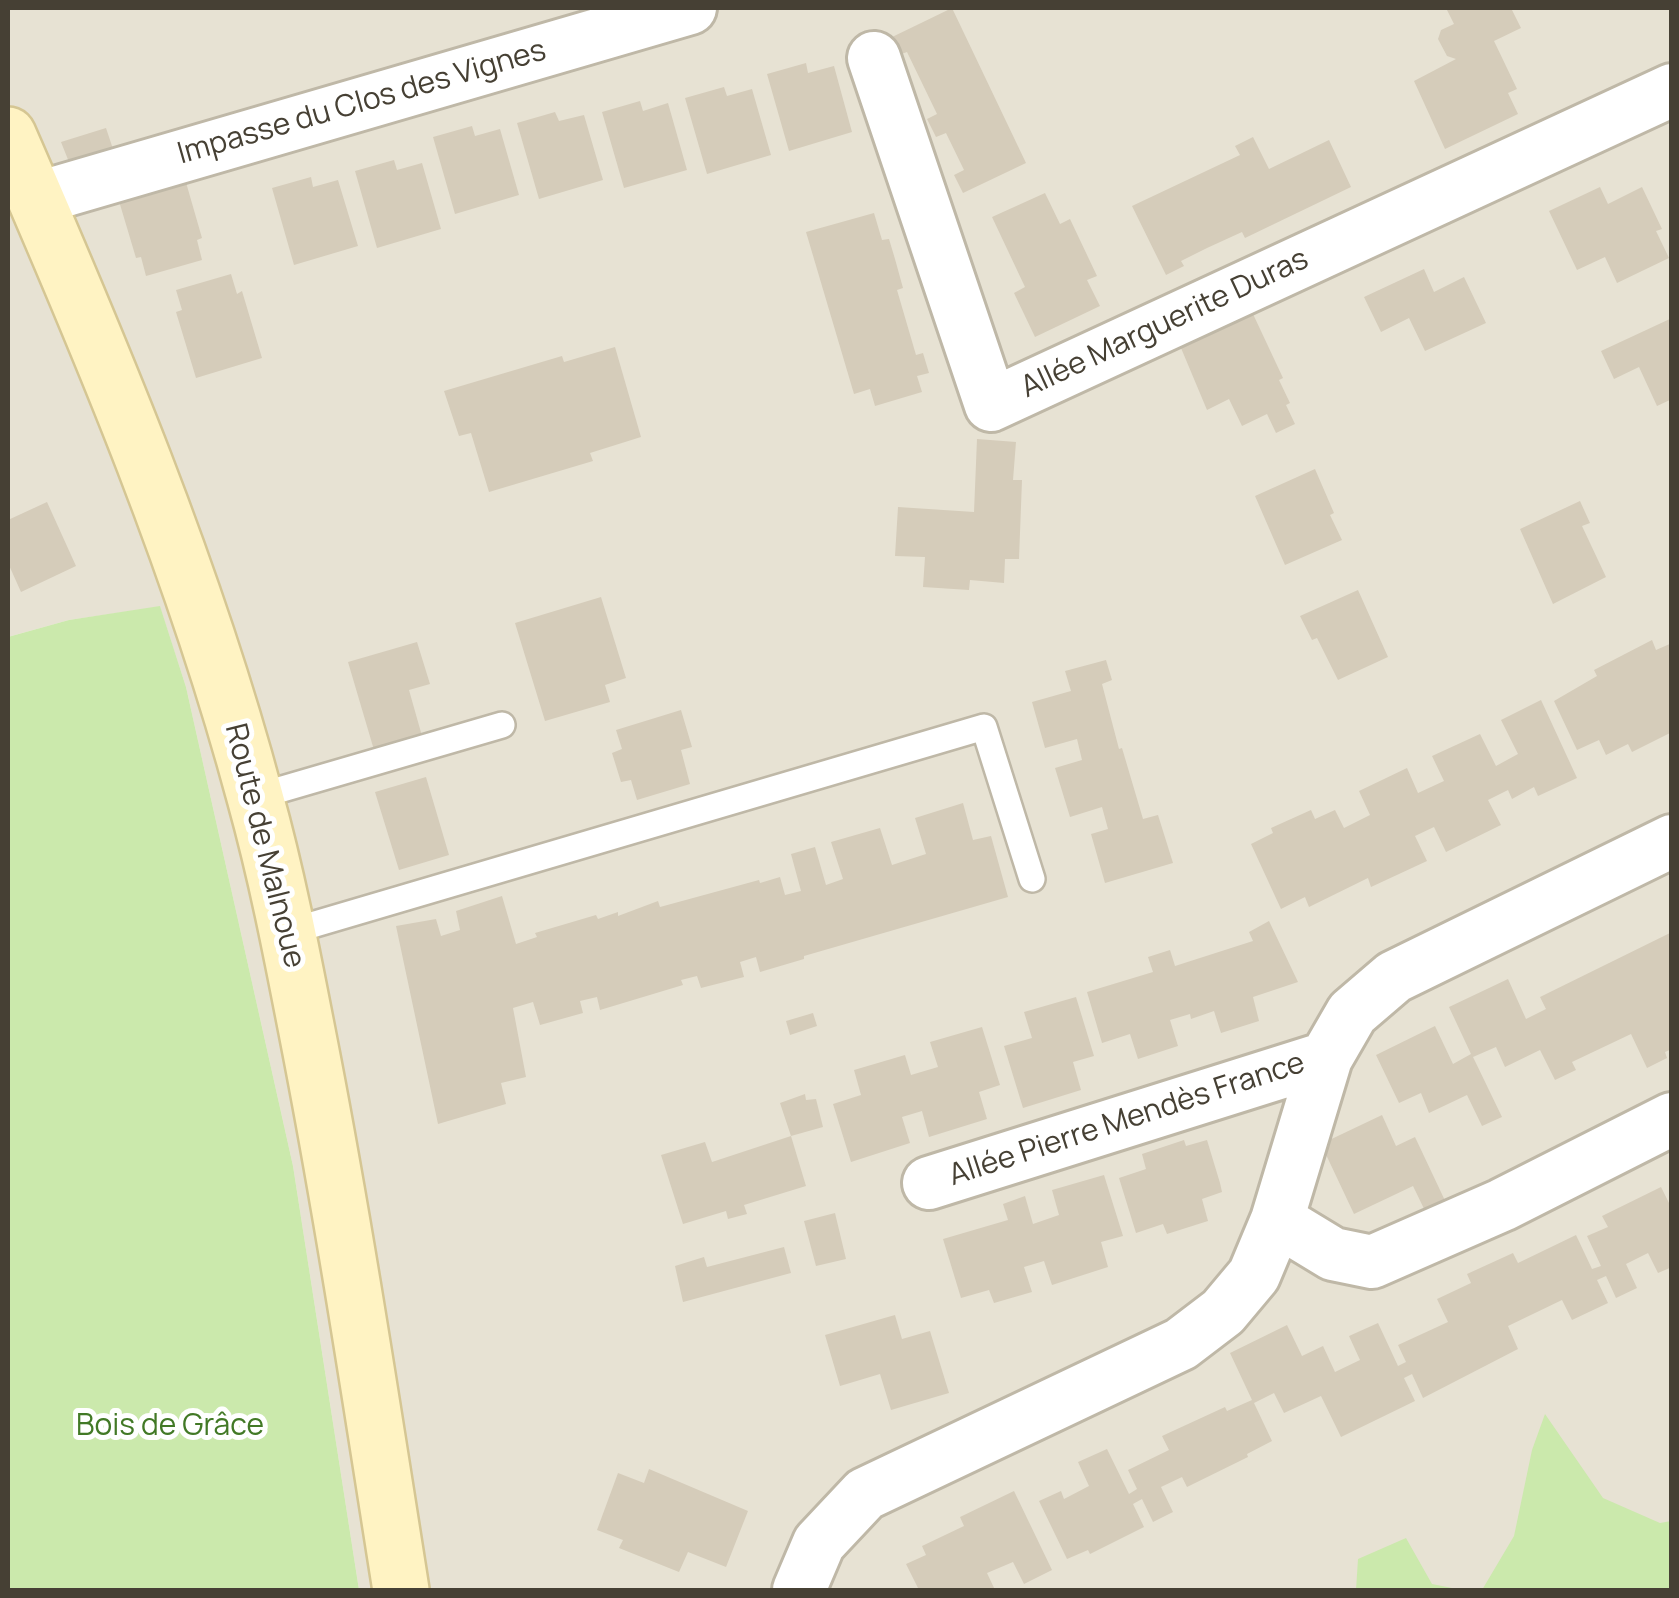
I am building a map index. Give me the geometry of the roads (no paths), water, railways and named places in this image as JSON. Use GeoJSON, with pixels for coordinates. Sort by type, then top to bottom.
{"type":"FeatureCollection","features":[{"type":"Feature","properties":{"kind":"main road","name":"Route de Malnoue"},"geometry":{"type":"LineString","coordinates":[[8,135],[154,485],[204,623],[256,798],[288,932],[327,1136],[401,1590]]}},
{"type":"Feature","properties":{"kind":"street","name":"Impasse du Clos des Vignes"},"geometry":{"type":"LineString","coordinates":[[34,199],[690,8]]}},
{"type":"Feature","properties":{"kind":"street","name":"Allée Marguerite Duras"},"geometry":{"type":"LineString","coordinates":[[874,58],[991,405],[1672,90]]}},
{"type":"Feature","properties":{"kind":"street","name":"Allée Pierre Mendès France"},"geometry":{"type":"LineString","coordinates":[[799,1590],[819,1544],[865,1494],[1182,1344],[1224,1312],[1254,1276],[1276,1220],[1326,1058],[1352,1013],[1394,977],[1672,841]]}},
{"type":"Feature","properties":{"kind":"street","name":"Allée Pierre Mendès France"},"geometry":{"type":"LineString","coordinates":[[929,1183],[1326,1058]]}},
{"type":"Feature","properties":{"kind":"street"},"geometry":{"type":"LineString","coordinates":[[1276,1220],[1332,1254],[1372,1262],[1502,1205],[1672,1119]]}},
{"type":"Feature","properties":{"kind":"lane"},"geometry":{"type":"LineString","coordinates":[[256,798],[502,725]]}},
{"type":"Feature","properties":{"kind":"lane"},"geometry":{"type":"LineString","coordinates":[[288,932],[984,727],[1032,879]]}},
{"type":"Feature","properties":{"kind":"park label","name":"Bois de Grâce"},"geometry":{"type":"Point","coordinates":[170,1427]}}]}
